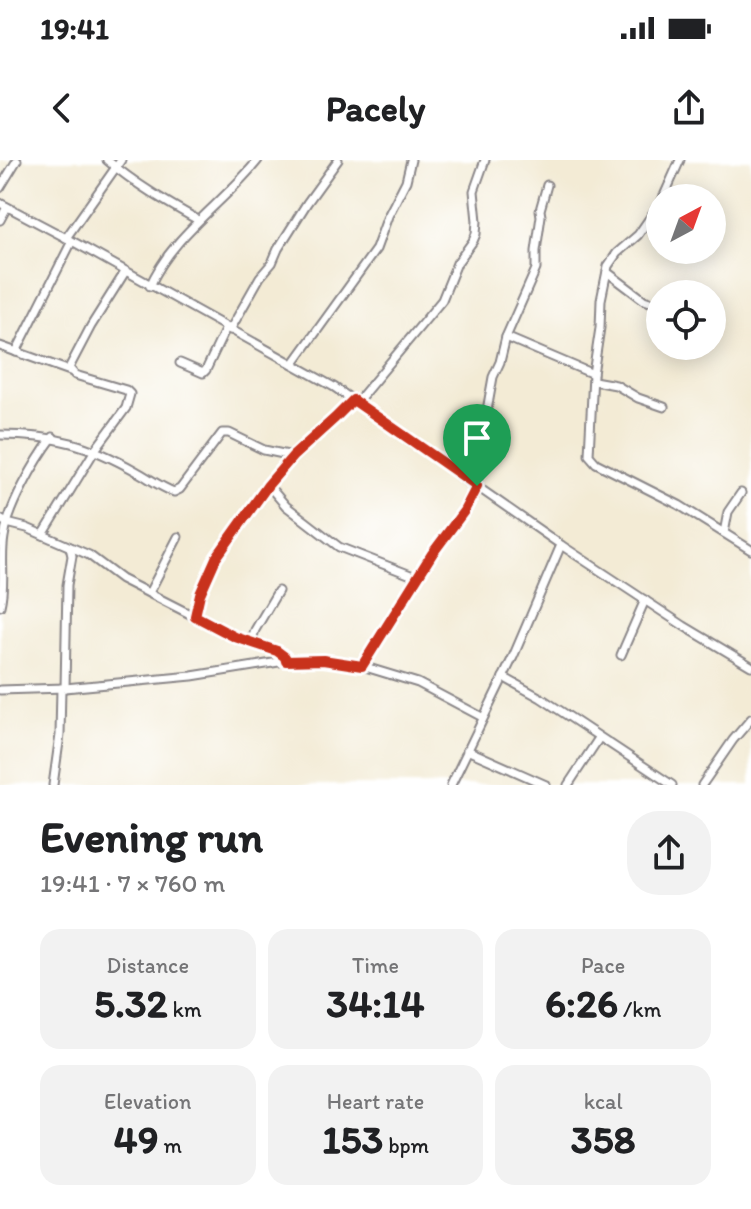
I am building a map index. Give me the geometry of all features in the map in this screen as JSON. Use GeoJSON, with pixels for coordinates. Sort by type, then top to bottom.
{"type":"FeatureCollection","features":[{"type":"Feature","properties":{"kind":"street"},"geometry":{"type":"LineString","coordinates":[[0,188],[17,160]]}},
{"type":"Feature","properties":{"kind":"street"},"geometry":{"type":"LineString","coordinates":[[107,160],[119,164],[149,192],[198,220]]}},
{"type":"Feature","properties":{"kind":"street"},"geometry":{"type":"LineString","coordinates":[[150,286],[159,266],[198,220],[258,160]]}},
{"type":"Feature","properties":{"kind":"street"},"geometry":{"type":"LineString","coordinates":[[180,363],[203,373],[206,370],[260,277],[338,160]]}},
{"type":"Feature","properties":{"kind":"street"},"geometry":{"type":"LineString","coordinates":[[293,364],[376,249],[406,181],[411,160]]}},
{"type":"Feature","properties":{"kind":"street"},"geometry":{"type":"LineString","coordinates":[[195,616],[200,594],[216,558],[268,485],[293,456],[355,401],[442,300],[457,263],[476,234],[474,191],[485,160]]}},
{"type":"Feature","properties":{"kind":"street"},"geometry":{"type":"LineString","coordinates":[[669,184],[680,160]]}},
{"type":"Feature","properties":{"kind":"street"},"geometry":{"type":"LineString","coordinates":[[16,352],[69,239],[119,164]]}},
{"type":"Feature","properties":{"kind":"street"},"geometry":{"type":"LineString","coordinates":[[362,666],[416,577],[464,511],[477,486],[493,377],[506,337],[536,269],[540,210],[547,185]]}},
{"type":"Feature","properties":{"kind":"street"},"geometry":{"type":"LineString","coordinates":[[0,220],[4,205],[293,364],[355,401],[561,545],[751,666]]}},
{"type":"Feature","properties":{"kind":"street"},"geometry":{"type":"LineString","coordinates":[[646,223],[611,260],[601,300],[588,449],[591,458],[610,471],[679,505],[751,550]]}},
{"type":"Feature","properties":{"kind":"street"},"geometry":{"type":"LineString","coordinates":[[70,371],[74,356],[125,272]]}},
{"type":"Feature","properties":{"kind":"street"},"geometry":{"type":"LineString","coordinates":[[609,275],[646,301]]}},
{"type":"Feature","properties":{"kind":"street"},"geometry":{"type":"LineString","coordinates":[[506,337],[664,407]]}},
{"type":"Feature","properties":{"kind":"street"},"geometry":{"type":"LineString","coordinates":[[0,346],[84,378],[122,388],[130,394],[126,408],[95,450],[43,535]]}},
{"type":"Feature","properties":{"kind":"street"},"geometry":{"type":"LineString","coordinates":[[0,435],[53,437],[95,450],[174,492],[180,489],[222,433],[229,433],[264,450],[293,456]]}},
{"type":"Feature","properties":{"kind":"street"},"geometry":{"type":"LineString","coordinates":[[0,606],[4,521],[53,437]]}},
{"type":"Feature","properties":{"kind":"street"},"geometry":{"type":"LineString","coordinates":[[268,485],[279,500],[339,547],[416,577]]}},
{"type":"Feature","properties":{"kind":"street"},"geometry":{"type":"LineString","coordinates":[[724,533],[728,512],[741,493]]}},
{"type":"Feature","properties":{"kind":"street"},"geometry":{"type":"LineString","coordinates":[[4,521],[97,560],[121,579],[251,643],[277,651],[286,661]]}},
{"type":"Feature","properties":{"kind":"street"},"geometry":{"type":"LineString","coordinates":[[149,593],[178,537]]}},
{"type":"Feature","properties":{"kind":"street"},"geometry":{"type":"LineString","coordinates":[[452,785],[561,545]]}},
{"type":"Feature","properties":{"kind":"street"},"geometry":{"type":"LineString","coordinates":[[53,785],[60,735],[67,585],[73,551]]}},
{"type":"Feature","properties":{"kind":"street"},"geometry":{"type":"LineString","coordinates":[[251,643],[255,630],[278,591]]}},
{"type":"Feature","properties":{"kind":"street"},"geometry":{"type":"LineString","coordinates":[[621,655],[645,600]]}},
{"type":"Feature","properties":{"kind":"street"},"geometry":{"type":"LineString","coordinates":[[0,690],[63,688],[192,676],[286,661],[323,660],[362,666],[418,683],[482,717]]}},
{"type":"Feature","properties":{"kind":"street"},"geometry":{"type":"LineString","coordinates":[[503,677],[541,698],[672,785]]}},
{"type":"Feature","properties":{"kind":"street"},"geometry":{"type":"LineString","coordinates":[[702,785],[751,719]]}},
{"type":"Feature","properties":{"kind":"street"},"geometry":{"type":"LineString","coordinates":[[568,785],[599,738]]}},
{"type":"Feature","properties":{"kind":"street"},"geometry":{"type":"LineString","coordinates":[[467,750],[546,785]]}},
{"type":"Feature","properties":{"kind":"route"},"geometry":{"type":"LineString","coordinates":[[353,400],[477,486],[464,511],[416,577],[362,666],[323,660],[286,661],[277,651],[235,637],[195,616],[200,594],[216,558],[268,485],[293,456],[353,400]]}}]}
